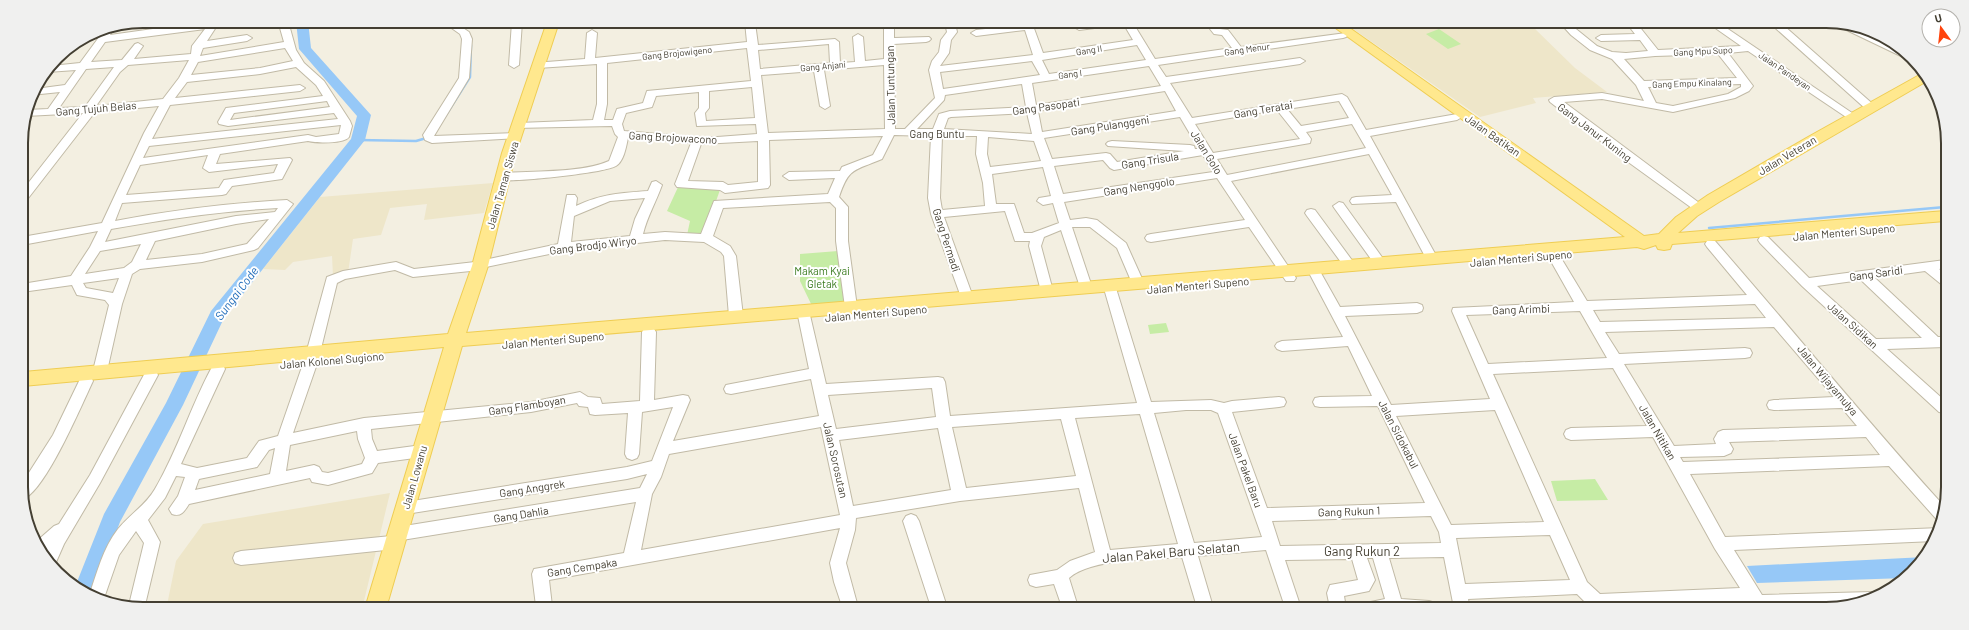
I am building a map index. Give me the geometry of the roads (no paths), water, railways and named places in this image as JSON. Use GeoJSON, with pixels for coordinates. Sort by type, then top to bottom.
{"type":"FeatureCollection","features":[{"type":"Feature","properties":{"kind":"main road","name":"Jalan Taman Siswa"},"geometry":{"type":"LineString","coordinates":[[453,344],[480,265],[503,177],[551,28]]}},
{"type":"Feature","properties":{"kind":"main road","name":"Jalan Batikan"},"geometry":{"type":"LineString","coordinates":[[1340,30],[1613,225],[1651,242]]}},
{"type":"Feature","properties":{"kind":"main road","name":"Jalan Batikan"},"geometry":{"type":"LineString","coordinates":[[1397,70],[1457,117],[1490,137]]}},
{"type":"Feature","properties":{"kind":"main road","name":"Jalan Veteran"},"geometry":{"type":"LineString","coordinates":[[1651,242],[1694,212],[1802,146],[1921,79]]}},
{"type":"Feature","properties":{"kind":"main road"},"geometry":{"type":"LineString","coordinates":[[1694,212],[1696,224],[1716,240]]}},
{"type":"Feature","properties":{"kind":"main road","name":"Jalan Menteri Supeno"},"geometry":{"type":"LineString","coordinates":[[1315,272],[1380,263],[1605,244],[1716,240],[1764,240],[1907,223],[1941,217]]}},
{"type":"Feature","properties":{"kind":"main road","name":"Jalan Menteri Supeno"},"geometry":{"type":"LineString","coordinates":[[1716,240],[1907,223],[1941,224]]}},
{"type":"Feature","properties":{"kind":"main road"},"geometry":{"type":"LineString","coordinates":[[1605,244],[1613,240],[1613,225],[1637,228],[1651,242]]}},
{"type":"Feature","properties":{"kind":"main road","name":"Jalan Menteri Supeno"},"geometry":{"type":"LineString","coordinates":[[453,344],[649,332],[803,315],[1288,274],[1554,256],[1651,242]]}},
{"type":"Feature","properties":{"kind":"main road","name":"Jalan Menteri Supeno"},"geometry":{"type":"LineString","coordinates":[[453,344],[736,316],[803,315],[852,307],[967,297],[1086,287],[1110,289],[1138,283],[1288,274]]}},
{"type":"Feature","properties":{"kind":"main road","name":"Jalan Kolonel Sugiono"},"geometry":{"type":"LineString","coordinates":[[154,372],[453,344]]}},
{"type":"Feature","properties":{"kind":"main road","name":"Jalan Lowanu"},"geometry":{"type":"LineString","coordinates":[[377,602],[406,508],[453,344]]}},
{"type":"Feature","properties":{"kind":"main road"},"geometry":{"type":"LineString","coordinates":[[28,379],[86,377],[154,372]]}},
{"type":"Feature","properties":{"kind":"main road"},"geometry":{"type":"LineString","coordinates":[[28,385],[86,377]]}},
{"type":"Feature","properties":{"kind":"street"},"geometry":{"type":"LineString","coordinates":[[102,38],[145,35],[147,32],[177,28]]}},
{"type":"Feature","properties":{"kind":"street"},"geometry":{"type":"LineString","coordinates":[[75,280],[96,248],[145,143],[166,102],[184,79],[194,59],[197,46],[210,28]]}},
{"type":"Feature","properties":{"kind":"street"},"geometry":{"type":"LineString","coordinates":[[137,162],[310,138],[316,140],[345,136],[347,126],[345,121],[338,109],[326,98],[320,83],[299,63],[289,44],[285,28]]}},
{"type":"Feature","properties":{"kind":"street","name":"Gang Brojowacono"},"geometry":{"type":"LineString","coordinates":[[458,28],[464,32],[467,39],[464,78],[428,135],[432,140],[598,124],[617,124],[619,132],[624,134],[696,141],[763,137]]}},
{"type":"Feature","properties":{"kind":"street"},"geometry":{"type":"LineString","coordinates":[[514,64],[517,28]]}},
{"type":"Feature","properties":{"kind":"street"},"geometry":{"type":"LineString","coordinates":[[696,141],[680,183],[685,185],[722,186],[725,189],[764,185],[763,137],[751,28]]}},
{"type":"Feature","properties":{"kind":"street","name":"Jalan Tuntungan"},"geometry":{"type":"LineString","coordinates":[[842,174],[846,170],[878,157],[890,132],[889,28]]}},
{"type":"Feature","properties":{"kind":"street"},"geometry":{"type":"LineString","coordinates":[[907,133],[938,100],[939,93],[934,70],[937,61],[944,53],[946,40],[952,32],[951,28]]}},
{"type":"Feature","properties":{"kind":"street"},"geometry":{"type":"LineString","coordinates":[[976,33],[1008,28]]}},
{"type":"Feature","properties":{"kind":"street","name":"Gang I"},"geometry":{"type":"LineString","coordinates":[[1028,28],[1039,57],[1037,60],[1046,78],[1152,62]]}},
{"type":"Feature","properties":{"kind":"street","name":"Jalan Golo"},"geometry":{"type":"LineString","coordinates":[[1130,28],[1222,177],[1288,274]]}},
{"type":"Feature","properties":{"kind":"street"},"geometry":{"type":"LineString","coordinates":[[1214,28],[1217,32],[1225,32],[1239,50]]}},
{"type":"Feature","properties":{"kind":"street"},"geometry":{"type":"LineString","coordinates":[[1570,28],[1597,52],[1616,57],[1641,84],[1652,106]]}},
{"type":"Feature","properties":{"kind":"street"},"geometry":{"type":"LineString","coordinates":[[1636,28],[1655,53]]}},
{"type":"Feature","properties":{"kind":"street","name":"Jalan Pandeyan"},"geometry":{"type":"LineString","coordinates":[[1720,28],[1853,118]]}},
{"type":"Feature","properties":{"kind":"street"},"geometry":{"type":"LineString","coordinates":[[1780,28],[1870,108]]}},
{"type":"Feature","properties":{"kind":"street","name":"Gang Menur"},"geometry":{"type":"LineString","coordinates":[[1152,62],[1239,50],[1340,30]]}},
{"type":"Feature","properties":{"kind":"street"},"geometry":{"type":"LineString","coordinates":[[1855,32],[1890,48]]}},
{"type":"Feature","properties":{"kind":"street"},"geometry":{"type":"LineString","coordinates":[[590,62],[592,33]]}},
{"type":"Feature","properties":{"kind":"street"},"geometry":{"type":"LineString","coordinates":[[51,112],[104,35]]}},
{"type":"Feature","properties":{"kind":"street"},"geometry":{"type":"LineString","coordinates":[[858,37],[860,63]]}},
{"type":"Feature","properties":{"kind":"street"},"geometry":{"type":"LineString","coordinates":[[1601,38],[1643,37]]}},
{"type":"Feature","properties":{"kind":"street"},"geometry":{"type":"LineString","coordinates":[[197,46],[247,38]]}},
{"type":"Feature","properties":{"kind":"street"},"geometry":{"type":"LineString","coordinates":[[889,40],[926,39]]}},
{"type":"Feature","properties":{"kind":"street","name":"Gang Brojowigeno"},"geometry":{"type":"LineString","coordinates":[[538,65],[602,61],[753,46],[832,40],[834,42],[835,65]]}},
{"type":"Feature","properties":{"kind":"street","name":"Gang II"},"geometry":{"type":"LineString","coordinates":[[934,70],[1039,57],[1139,42]]}},
{"type":"Feature","properties":{"kind":"street"},"geometry":{"type":"LineString","coordinates":[[55,68],[194,59],[289,44]]}},
{"type":"Feature","properties":{"kind":"street"},"geometry":{"type":"LineString","coordinates":[[28,189],[90,109],[116,70],[138,46]]}},
{"type":"Feature","properties":{"kind":"street","name":"Gang Mpu Supo"},"geometry":{"type":"LineString","coordinates":[[1616,57],[1655,53],[1721,51],[1750,48]]}},
{"type":"Feature","properties":{"kind":"street"},"geometry":{"type":"LineString","coordinates":[[1721,51],[1744,81]]}},
{"type":"Feature","properties":{"kind":"street"},"geometry":{"type":"LineString","coordinates":[[598,124],[602,104],[602,61]]}},
{"type":"Feature","properties":{"kind":"street","name":"Gang Pasopati"},"geometry":{"type":"LineString","coordinates":[[937,134],[942,119],[945,115],[1031,110],[1165,84],[1300,61]]}},
{"type":"Feature","properties":{"kind":"street","name":"Gang Anjani"},"geometry":{"type":"LineString","coordinates":[[755,72],[818,66],[890,62]]}},
{"type":"Feature","properties":{"kind":"street"},"geometry":{"type":"LineString","coordinates":[[184,79],[260,71],[299,63]]}},
{"type":"Feature","properties":{"kind":"street"},"geometry":{"type":"LineString","coordinates":[[818,66],[825,106]]}},
{"type":"Feature","properties":{"kind":"street"},"geometry":{"type":"LineString","coordinates":[[939,93],[1046,78]]}},
{"type":"Feature","properties":{"kind":"street"},"geometry":{"type":"LineString","coordinates":[[1026,81],[1038,137],[1046,163],[1053,178],[1065,224],[1086,287]]}},
{"type":"Feature","properties":{"kind":"street","name":"Gang Empu Kinalang"},"geometry":{"type":"LineString","coordinates":[[1641,84],[1744,81]]}},
{"type":"Feature","properties":{"kind":"street","name":"Gang Janur Kuning"},"geometry":{"type":"LineString","coordinates":[[1694,212],[1628,157],[1554,100],[1602,96],[1652,106],[1678,109],[1724,98],[1748,88],[1744,81]]}},
{"type":"Feature","properties":{"kind":"street"},"geometry":{"type":"LineString","coordinates":[[617,124],[621,111],[648,105],[651,93],[758,83]]}},
{"type":"Feature","properties":{"kind":"street"},"geometry":{"type":"LineString","coordinates":[[704,87],[704,108],[700,113],[701,124],[761,121]]}},
{"type":"Feature","properties":{"kind":"street"},"geometry":{"type":"LineString","coordinates":[[40,91],[68,88]]}},
{"type":"Feature","properties":{"kind":"street","name":"Gang Tujuh Belas"},"geometry":{"type":"LineString","coordinates":[[32,114],[166,102],[300,88]]}},
{"type":"Feature","properties":{"kind":"street","name":"Gang Teratai"},"geometry":{"type":"LineString","coordinates":[[1185,118],[1337,97],[1344,99],[1355,120]]}},
{"type":"Feature","properties":{"kind":"street"},"geometry":{"type":"LineString","coordinates":[[310,138],[319,112],[326,98]]}},
{"type":"Feature","properties":{"kind":"street"},"geometry":{"type":"LineString","coordinates":[[326,98],[230,110],[223,122],[226,123],[338,109]]}},
{"type":"Feature","properties":{"kind":"street"},"geometry":{"type":"LineString","coordinates":[[1112,144],[1207,152],[1306,141],[1306,139],[1279,106]]}},
{"type":"Feature","properties":{"kind":"street"},"geometry":{"type":"LineString","coordinates":[[1363,134],[1457,117]]}},
{"type":"Feature","properties":{"kind":"street","name":"Gang Pulanggeni"},"geometry":{"type":"LineString","coordinates":[[1038,137],[1185,118]]}},
{"type":"Feature","properties":{"kind":"street"},"geometry":{"type":"LineString","coordinates":[[1298,130],[1355,120],[1400,198],[1432,259]]}},
{"type":"Feature","properties":{"kind":"street"},"geometry":{"type":"LineString","coordinates":[[145,143],[345,121]]}},
{"type":"Feature","properties":{"kind":"street","name":"Gang Buntu"},"geometry":{"type":"LineString","coordinates":[[763,137],[890,132],[1038,137]]}},
{"type":"Feature","properties":{"kind":"street"},"geometry":{"type":"LineString","coordinates":[[503,177],[608,166],[614,162],[624,134]]}},
{"type":"Feature","properties":{"kind":"street","name":"Gang Permadi"},"geometry":{"type":"LineString","coordinates":[[937,134],[934,198],[938,214],[967,297]]}},
{"type":"Feature","properties":{"kind":"street"},"geometry":{"type":"LineString","coordinates":[[983,134],[980,151],[989,185],[988,194],[992,208]]}},
{"type":"Feature","properties":{"kind":"street","name":"Gang Nenggolo"},"geometry":{"type":"LineString","coordinates":[[1043,201],[1222,177],[1372,150]]}},
{"type":"Feature","properties":{"kind":"street"},"geometry":{"type":"LineString","coordinates":[[118,200],[222,191],[228,183],[278,176],[286,160],[209,168],[215,151]]}},
{"type":"Feature","properties":{"kind":"street","name":"Gang Trisula"},"geometry":{"type":"LineString","coordinates":[[1046,163],[1108,156],[1114,166],[1207,152]]}},
{"type":"Feature","properties":{"kind":"street"},"geometry":{"type":"LineString","coordinates":[[985,171],[1046,163]]}},
{"type":"Feature","properties":{"kind":"street"},"geometry":{"type":"LineString","coordinates":[[789,176],[842,174],[833,198]]}},
{"type":"Feature","properties":{"kind":"street"},"geometry":{"type":"LineString","coordinates":[[570,213],[598,200],[654,189],[648,210],[641,219],[635,240]]}},
{"type":"Feature","properties":{"kind":"street"},"geometry":{"type":"LineString","coordinates":[[725,189],[722,192],[706,238],[726,249],[730,256],[736,316]]}},
{"type":"Feature","properties":{"kind":"street"},"geometry":{"type":"LineString","coordinates":[[564,247],[571,198]]}},
{"type":"Feature","properties":{"kind":"street"},"geometry":{"type":"LineString","coordinates":[[718,204],[833,198],[842,207],[842,241],[852,307]]}},
{"type":"Feature","properties":{"kind":"street"},"geometry":{"type":"LineString","coordinates":[[1356,201],[1400,198]]}},
{"type":"Feature","properties":{"kind":"street"},"geometry":{"type":"LineString","coordinates":[[28,240],[199,211],[279,203],[287,204],[254,245],[250,247],[202,258],[28,287]]}},
{"type":"Feature","properties":{"kind":"street"},"geometry":{"type":"LineString","coordinates":[[1339,206],[1380,263]]}},
{"type":"Feature","properties":{"kind":"street"},"geometry":{"type":"LineString","coordinates":[[938,214],[1010,207],[1019,238],[1038,236],[1046,231],[1065,224],[1091,222],[1122,246],[1138,283]]}},
{"type":"Feature","properties":{"kind":"street"},"geometry":{"type":"LineString","coordinates":[[1311,213],[1350,266]]}},
{"type":"Feature","properties":{"kind":"street"},"geometry":{"type":"LineString","coordinates":[[96,248],[232,221],[263,216],[278,216]]}},
{"type":"Feature","properties":{"kind":"street"},"geometry":{"type":"LineString","coordinates":[[1151,238],[1253,223]]}},
{"type":"Feature","properties":{"kind":"street","name":"Gang Brodjo Wiryo"},"geometry":{"type":"LineString","coordinates":[[277,479],[284,439],[312,357],[330,282],[335,278],[396,266],[413,273],[480,265],[564,247],[665,236],[706,238]]}},
{"type":"Feature","properties":{"kind":"street"},"geometry":{"type":"LineString","coordinates":[[1038,236],[1035,246],[1047,291]]}},
{"type":"Feature","properties":{"kind":"street"},"geometry":{"type":"LineString","coordinates":[[28,486],[56,444],[116,304],[132,269],[150,238]]}},
{"type":"Feature","properties":{"kind":"street","name":"Jalan Wijayamulya"},"geometry":{"type":"LineString","coordinates":[[1716,240],[1758,299],[1846,402],[1893,460],[1938,511]]}},
{"type":"Feature","properties":{"kind":"street","name":"Jalan Sidikan"},"geometry":{"type":"LineString","coordinates":[[1764,240],[1806,283],[1941,405]]}},
{"type":"Feature","properties":{"kind":"street","name":"Jalan Nitikan"},"geometry":{"type":"LineString","coordinates":[[1554,256],[1657,431],[1721,544],[1758,602]]}},
{"type":"Feature","properties":{"kind":"street","name":"Gang Saridi"},"geometry":{"type":"LineString","coordinates":[[1806,283],[1941,264]]}},
{"type":"Feature","properties":{"kind":"street"},"geometry":{"type":"LineString","coordinates":[[1927,266],[1941,278]]}},
{"type":"Feature","properties":{"kind":"street","name":"Jalan Sidokabul"},"geometry":{"type":"LineString","coordinates":[[1315,272],[1352,341],[1447,532],[1460,602]]}},
{"type":"Feature","properties":{"kind":"street"},"geometry":{"type":"LineString","coordinates":[[1864,275],[1940,342]]}},
{"type":"Feature","properties":{"kind":"street"},"geometry":{"type":"LineString","coordinates":[[75,280],[82,292],[109,296],[116,304]]}},
{"type":"Feature","properties":{"kind":"street"},"geometry":{"type":"LineString","coordinates":[[1110,289],[1144,408],[1203,602]]}},
{"type":"Feature","properties":{"kind":"street","name":"Gang Arimbi"},"geometry":{"type":"LineString","coordinates":[[1484,369],[1458,311],[1758,299]]}},
{"type":"Feature","properties":{"kind":"street"},"geometry":{"type":"LineString","coordinates":[[1337,312],[1417,308]]}},
{"type":"Feature","properties":{"kind":"street","name":"Jalan Sorosutan"},"geometry":{"type":"LineString","coordinates":[[803,315],[849,516],[848,532],[838,556],[838,566],[849,602]]}},
{"type":"Feature","properties":{"kind":"street"},"geometry":{"type":"LineString","coordinates":[[1596,327],[1778,322]]}},
{"type":"Feature","properties":{"kind":"street"},"geometry":{"type":"LineString","coordinates":[[632,454],[641,406],[649,332]]}},
{"type":"Feature","properties":{"kind":"street"},"geometry":{"type":"LineString","coordinates":[[1282,346],[1352,341]]}},
{"type":"Feature","properties":{"kind":"street"},"geometry":{"type":"LineString","coordinates":[[1874,344],[1940,342]]}},
{"type":"Feature","properties":{"kind":"street"},"geometry":{"type":"LineString","coordinates":[[1745,353],[1484,369],[1582,587],[1594,600],[1758,602],[1851,600]]}},
{"type":"Feature","properties":{"kind":"street"},"geometry":{"type":"LineString","coordinates":[[98,593],[113,550],[119,539],[126,529],[140,518],[157,498],[171,470],[216,367]]}},
{"type":"Feature","properties":{"kind":"street"},"geometry":{"type":"LineString","coordinates":[[51,557],[53,551],[154,372]]}},
{"type":"Feature","properties":{"kind":"street"},"geometry":{"type":"LineString","coordinates":[[731,389],[816,373]]}},
{"type":"Feature","properties":{"kind":"street"},"geometry":{"type":"LineString","coordinates":[[820,390],[938,382],[944,422],[960,495]]}},
{"type":"Feature","properties":{"kind":"street","name":"Gang Flamboyan"},"geometry":{"type":"LineString","coordinates":[[432,418],[531,407],[580,397],[584,402],[594,402],[595,410],[641,406],[683,400]]}},
{"type":"Feature","properties":{"kind":"street","name":"Gang Cempaka"},"geometry":{"type":"LineString","coordinates":[[544,602],[540,574],[632,559],[645,494],[654,477],[663,448],[683,400]]}},
{"type":"Feature","properties":{"kind":"street"},"geometry":{"type":"LineString","coordinates":[[830,435],[944,422],[1144,408],[1211,405],[1224,409],[1232,406],[1278,402]]}},
{"type":"Feature","properties":{"kind":"street"},"geometry":{"type":"LineString","coordinates":[[1320,402],[1385,406],[1500,404]]}},
{"type":"Feature","properties":{"kind":"street"},"geometry":{"type":"LineString","coordinates":[[1774,405],[1846,402]]}},
{"type":"Feature","properties":{"kind":"street","name":"Jalan Pakel Baru"},"geometry":{"type":"LineString","coordinates":[[1224,409],[1291,602]]}},
{"type":"Feature","properties":{"kind":"street"},"geometry":{"type":"LineString","coordinates":[[1067,414],[1104,557]]}},
{"type":"Feature","properties":{"kind":"street"},"geometry":{"type":"LineString","coordinates":[[171,470],[190,471],[194,474],[253,463],[262,446],[284,439],[364,424],[432,418]]}},
{"type":"Feature","properties":{"kind":"street"},"geometry":{"type":"LineString","coordinates":[[663,448],[827,420]]}},
{"type":"Feature","properties":{"kind":"street"},"geometry":{"type":"LineString","coordinates":[[194,474],[180,504],[314,471],[317,478],[328,478],[367,470],[370,466],[372,458],[365,439],[364,424]]}},
{"type":"Feature","properties":{"kind":"street"},"geometry":{"type":"LineString","coordinates":[[1572,434],[1657,431]]}},
{"type":"Feature","properties":{"kind":"street"},"geometry":{"type":"LineString","coordinates":[[1669,452],[1724,450],[1726,449],[1721,439],[1723,436],[1870,431]]}},
{"type":"Feature","properties":{"kind":"street"},"geometry":{"type":"LineString","coordinates":[[372,458],[422,451]]}},
{"type":"Feature","properties":{"kind":"street"},"geometry":{"type":"LineString","coordinates":[[1678,468],[1893,460]]}},
{"type":"Feature","properties":{"kind":"street","name":"Gang Anggrek"},"geometry":{"type":"LineString","coordinates":[[406,508],[627,473],[657,466]]}},
{"type":"Feature","properties":{"kind":"street"},"geometry":{"type":"LineString","coordinates":[[632,559],[960,495],[1084,481]]}},
{"type":"Feature","properties":{"kind":"street","name":"Gang Dahlia"},"geometry":{"type":"LineString","coordinates":[[241,558],[396,538],[645,494]]}},
{"type":"Feature","properties":{"kind":"street","name":"Gang Rukun 1"},"geometry":{"type":"LineString","coordinates":[[1262,515],[1436,509]]}},
{"type":"Feature","properties":{"kind":"street"},"geometry":{"type":"LineString","coordinates":[[139,602],[152,542],[140,524],[140,518]]}},
{"type":"Feature","properties":{"kind":"street"},"geometry":{"type":"LineString","coordinates":[[911,521],[937,602]]}},
{"type":"Feature","properties":{"kind":"street"},"geometry":{"type":"LineString","coordinates":[[44,545],[69,523]]}},
{"type":"Feature","properties":{"kind":"street"},"geometry":{"type":"LineString","coordinates":[[1447,532],[1555,528]]}},
{"type":"Feature","properties":{"kind":"street"},"geometry":{"type":"LineString","coordinates":[[1721,544],[1931,534]]}},
{"type":"Feature","properties":{"kind":"street","name":"Jalan Pakel Baru Selatan"},"geometry":{"type":"LineString","coordinates":[[1061,576],[1073,567],[1104,557],[1187,550],[1272,548]]}},
{"type":"Feature","properties":{"kind":"street","name":"Gang Rukun 2"},"geometry":{"type":"LineString","coordinates":[[1272,548],[1357,551],[1450,550]]}},
{"type":"Feature","properties":{"kind":"street"},"geometry":{"type":"LineString","coordinates":[[1337,602],[1336,590],[1363,586],[1366,584],[1367,580],[1357,551]]}},
{"type":"Feature","properties":{"kind":"street"},"geometry":{"type":"LineString","coordinates":[[1379,551],[1394,602]]}},
{"type":"Feature","properties":{"kind":"street"},"geometry":{"type":"LineString","coordinates":[[1036,580],[1061,576],[1068,602]]}},
{"type":"Feature","properties":{"kind":"street"},"geometry":{"type":"LineString","coordinates":[[1458,592],[1582,587]]}},
{"type":"Feature","properties":{"kind":"water"},"geometry":{"type":"Polygon","coordinates":[[[1917,557],[1896,578],[1757,583],[1747,566],[1917,557]]]}},
{"type":"Feature","properties":{"kind":"waterway","name":"Sungai Code"},"geometry":{"type":"LineString","coordinates":[[85,587],[111,520],[174,405],[217,315],[358,140],[364,115],[305,49],[303,28]]}},
{"type":"Feature","properties":{"kind":"waterway"},"geometry":{"type":"LineString","coordinates":[[444,118],[470,77],[471,45]]}},
{"type":"Feature","properties":{"kind":"waterway"},"geometry":{"type":"LineString","coordinates":[[358,140],[416,141],[423,139]]}},
{"type":"Feature","properties":{"kind":"waterway"},"geometry":{"type":"LineString","coordinates":[[1709,228],[1941,207]]}},
{"type":"Feature","properties":{"kind":"park label","name":"Makam Kyai Gletak"},"geometry":{"type":"Point","coordinates":[822,276]}}]}
